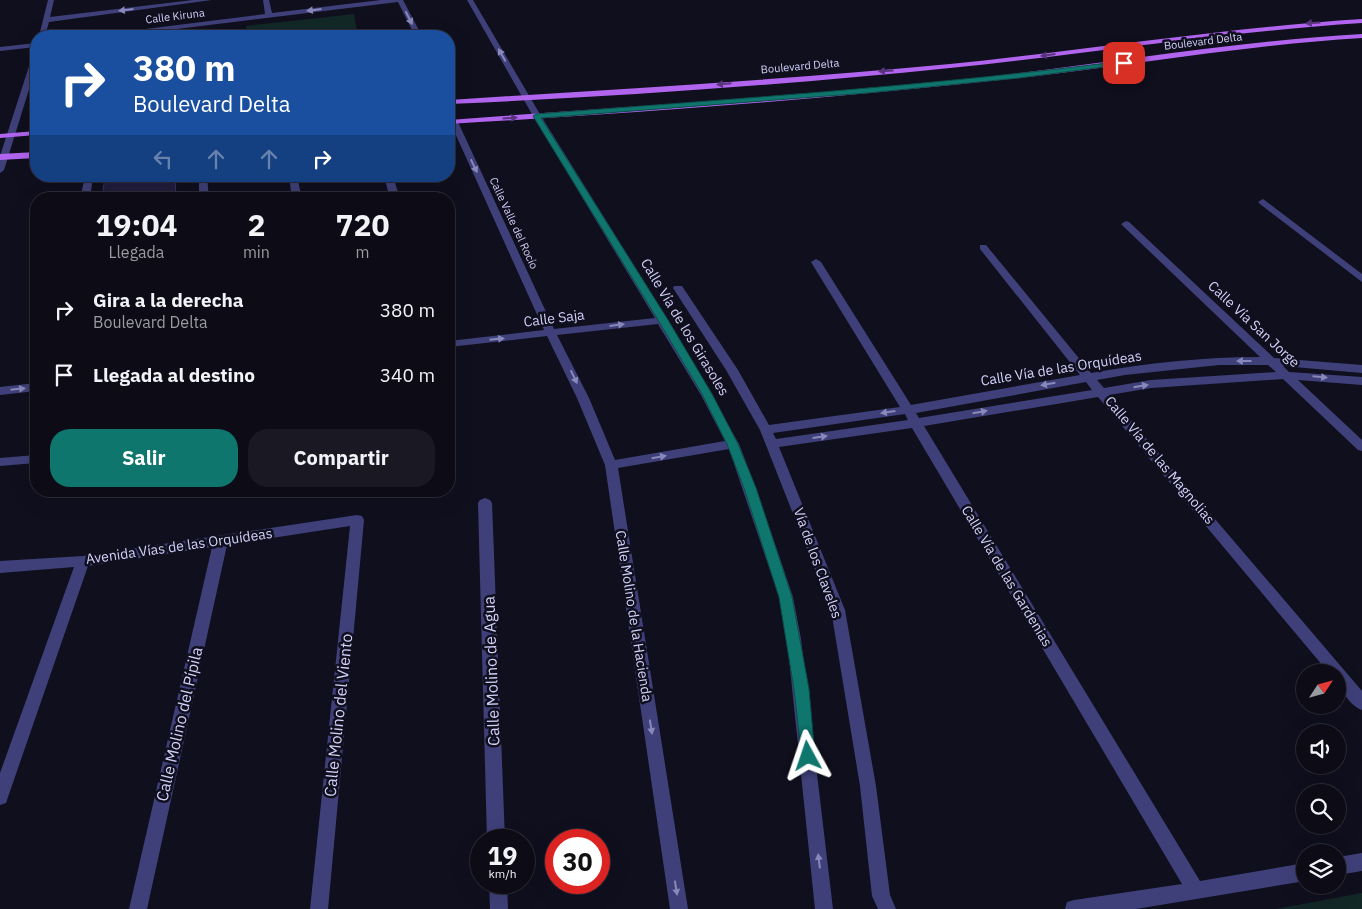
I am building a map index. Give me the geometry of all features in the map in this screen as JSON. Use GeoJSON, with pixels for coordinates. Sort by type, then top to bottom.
{"type":"FeatureCollection","features":[{"type":"Feature","properties":{"kind":"main road","name":"Boulevard Delta"},"geometry":{"type":"LineString","coordinates":[[455,102],[950,66],[1283,26],[1362,21]]}},
{"type":"Feature","properties":{"kind":"main road","name":"Boulevard Delta"},"geometry":{"type":"LineString","coordinates":[[455,122],[867,91],[1094,67],[1278,43],[1362,36]]}},
{"type":"Feature","properties":{"kind":"main road"},"geometry":{"type":"LineString","coordinates":[[1136,44],[1122,50],[1122,54],[1155,59]]}},
{"type":"Feature","properties":{"kind":"main road"},"geometry":{"type":"LineString","coordinates":[[1079,51],[1102,59],[1100,64],[1094,67]]}},
{"type":"Feature","properties":{"kind":"main road"},"geometry":{"type":"LineString","coordinates":[[0,136],[30,134]]}},
{"type":"Feature","properties":{"kind":"main road"},"geometry":{"type":"LineString","coordinates":[[2,157],[30,155]]}},
{"type":"Feature","properties":{"kind":"street"},"geometry":{"type":"LineString","coordinates":[[44,30],[51,0]]}},
{"type":"Feature","properties":{"kind":"street"},"geometry":{"type":"LineString","coordinates":[[46,20],[209,0]]}},
{"type":"Feature","properties":{"kind":"street"},"geometry":{"type":"LineString","coordinates":[[266,0],[269,16]]}},
{"type":"Feature","properties":{"kind":"street"},"geometry":{"type":"LineString","coordinates":[[332,0],[335,8]]}},
{"type":"Feature","properties":{"kind":"street"},"geometry":{"type":"LineString","coordinates":[[399,0],[415,30]]}},
{"type":"Feature","properties":{"kind":"street","name":"Calle Kiruna"},"geometry":{"type":"LineString","coordinates":[[154,30],[399,0]]}},
{"type":"Feature","properties":{"kind":"street","name":"Calle Vía de los Girasoles"},"geometry":{"type":"LineString","coordinates":[[470,0],[536,116],[707,394],[733,444],[750,488],[786,597],[791,622],[802,689],[824,909]]}},
{"type":"Feature","properties":{"kind":"street"},"geometry":{"type":"LineString","coordinates":[[0,49],[30,46]]}},
{"type":"Feature","properties":{"kind":"street"},"geometry":{"type":"LineString","coordinates":[[0,170],[2,157],[11,136],[30,75]]}},
{"type":"Feature","properties":{"kind":"street","name":"Calle Valle del Rocío"},"geometry":{"type":"LineString","coordinates":[[455,130],[551,334]]}},
{"type":"Feature","properties":{"kind":"street"},"geometry":{"type":"LineString","coordinates":[[1263,202],[1362,279]]}},
{"type":"Feature","properties":{"kind":"street","name":"Calle Vía San Jorge"},"geometry":{"type":"LineString","coordinates":[[1126,224],[1362,447]]}},
{"type":"Feature","properties":{"kind":"street","name":"Calle Vía de las Magnolias"},"geometry":{"type":"LineString","coordinates":[[983,246],[1088,377],[1103,392],[1330,664]]}},
{"type":"Feature","properties":{"kind":"street","name":"Calle Vía de las Gardenias"},"geometry":{"type":"LineString","coordinates":[[816,262],[908,410],[1196,892]]}},
{"type":"Feature","properties":{"kind":"street","name":"Vía de los Claveles"},"geometry":{"type":"LineString","coordinates":[[678,288],[732,370],[766,430],[838,610],[868,786],[884,902]]}},
{"type":"Feature","properties":{"kind":"street","name":"Calle Saja"},"geometry":{"type":"LineString","coordinates":[[455,343],[663,320]]}},
{"type":"Feature","properties":{"kind":"street","name":"Calle Molino de la Hacienda"},"geometry":{"type":"LineString","coordinates":[[551,334],[583,398],[610,465],[679,909]]}},
{"type":"Feature","properties":{"kind":"street","name":"Calle Vía de las Orquídeas"},"geometry":{"type":"LineString","coordinates":[[766,430],[908,410],[1088,377],[1219,361],[1270,361],[1362,369]]}},
{"type":"Feature","properties":{"kind":"street"},"geometry":{"type":"LineString","coordinates":[[772,444],[916,424],[1103,392],[1201,379],[1286,375],[1362,381]]}},
{"type":"Feature","properties":{"kind":"street"},"geometry":{"type":"LineString","coordinates":[[0,390],[30,388]]}},
{"type":"Feature","properties":{"kind":"street"},"geometry":{"type":"LineString","coordinates":[[610,465],[733,444]]}},
{"type":"Feature","properties":{"kind":"street"},"geometry":{"type":"LineString","coordinates":[[0,462],[30,460]]}},
{"type":"Feature","properties":{"kind":"street","name":"Calle Molino de Agua"},"geometry":{"type":"LineString","coordinates":[[485,503],[496,829]]}},
{"type":"Feature","properties":{"kind":"street","name":"Avenida Vías de las Orquídeas"},"geometry":{"type":"LineString","coordinates":[[0,567],[83,560],[357,520]]}},
{"type":"Feature","properties":{"kind":"street","name":"Calle Molino del Viento"},"geometry":{"type":"LineString","coordinates":[[319,909],[357,520]]}},
{"type":"Feature","properties":{"kind":"street","name":"Calle Molino del Pípila"},"geometry":{"type":"LineString","coordinates":[[138,909],[221,539]]}},
{"type":"Feature","properties":{"kind":"street"},"geometry":{"type":"LineString","coordinates":[[0,797],[83,560]]}},
{"type":"Feature","properties":{"kind":"street","name":"Calle Vía de las Magnolias"},"geometry":{"type":"LineString","coordinates":[[1346,684],[1362,703]]}},
{"type":"Feature","properties":{"kind":"street"},"geometry":{"type":"LineString","coordinates":[[1346,865],[1362,862]]}},
{"type":"Feature","properties":{"kind":"street"},"geometry":{"type":"LineString","coordinates":[[1074,909],[1196,892],[1296,874]]}},
{"type":"Feature","properties":{"kind":"street"},"geometry":{"type":"LineString","coordinates":[[498,894],[499,909]]}},
{"type":"Feature","properties":{"kind":"green space"},"geometry":{"type":"Polygon","coordinates":[[[354,14],[357,30],[246,30],[246,26],[354,14]]]}},
{"type":"Feature","properties":{"kind":"green space"},"geometry":{"type":"Polygon","coordinates":[[[1362,893],[1362,909],[1276,909],[1362,893]]]}},
{"type":"Feature","properties":{"kind":"building"},"geometry":{"type":"Polygon","coordinates":[[[104,182],[175,182],[176,192],[103,192],[104,182]]]}},
{"type":"Feature","properties":{"kind":"route"},"geometry":{"type":"LineString","coordinates":[[808,756],[802,689],[786,597],[750,488],[733,444],[707,394],[663,320],[536,116],[867,91],[1019,76],[1124,63]]}}]}
